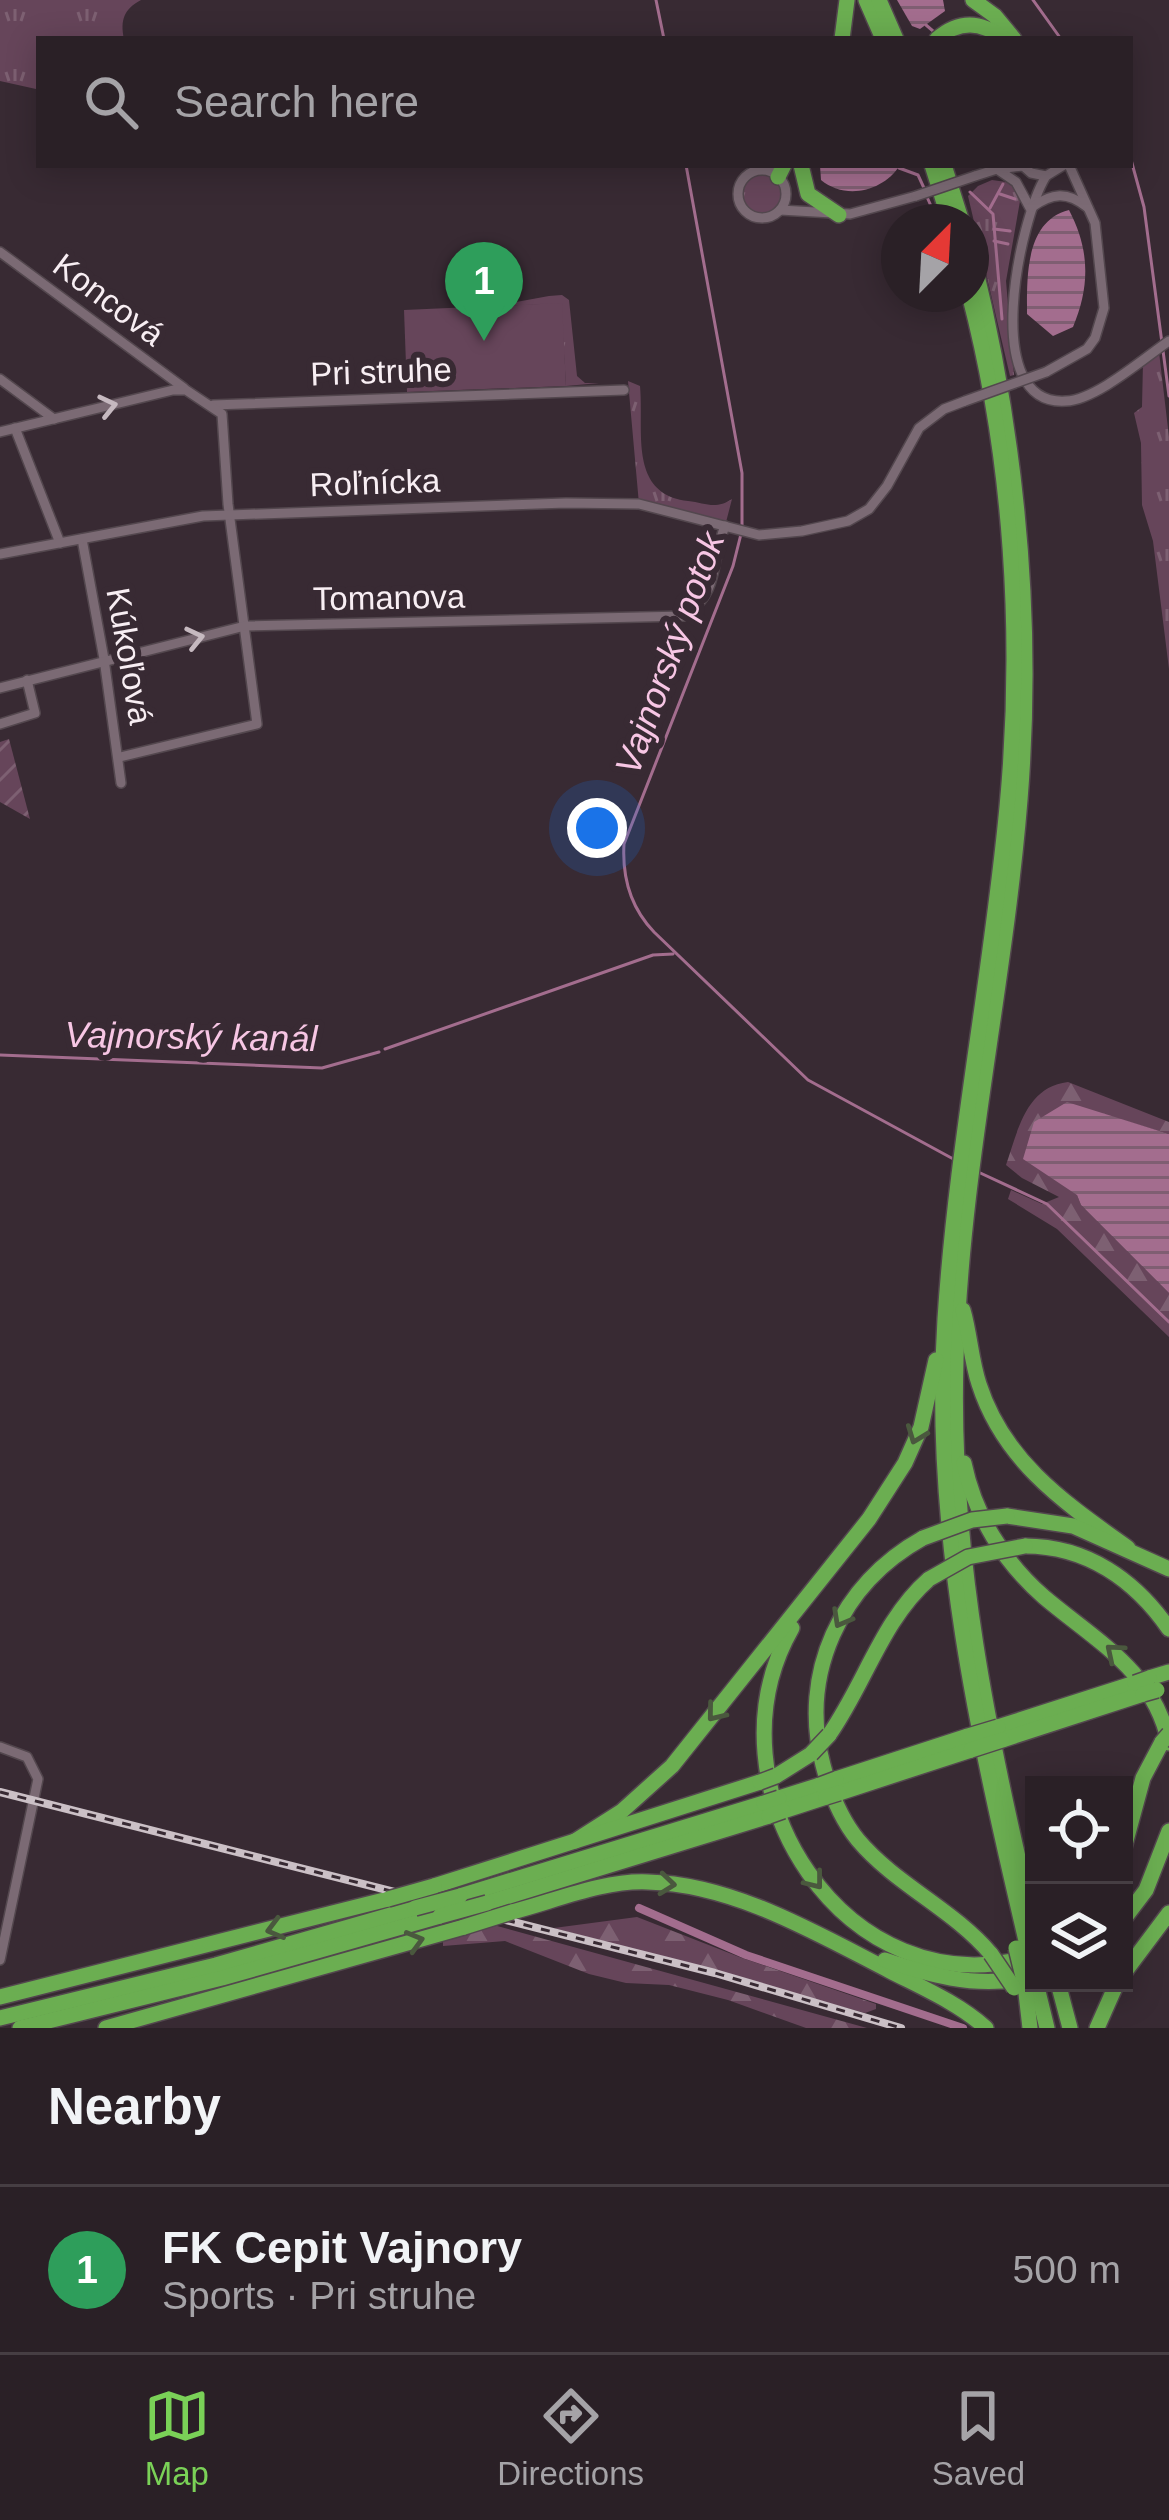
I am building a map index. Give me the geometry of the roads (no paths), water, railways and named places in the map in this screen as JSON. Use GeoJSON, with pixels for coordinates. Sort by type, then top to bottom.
{"type":"FeatureCollection","features":[{"type":"Feature","properties":{"kind":"highway"},"geometry":{"type":"LineString","coordinates":[[842,36],[847,0]]}},
{"type":"Feature","properties":{"kind":"highway"},"geometry":{"type":"LineString","coordinates":[[866,0],[882,36]]}},
{"type":"Feature","properties":{"kind":"highway"},"geometry":{"type":"LineString","coordinates":[[879,0],[895,36]]}},
{"type":"Feature","properties":{"kind":"highway"},"geometry":{"type":"LineString","coordinates":[[973,0],[1012,36]]}},
{"type":"Feature","properties":{"kind":"highway"},"geometry":{"type":"LineString","coordinates":[[942,36],[962,25],[989,28],[1000,36]]}},
{"type":"Feature","properties":{"kind":"highway"},"geometry":{"type":"LineString","coordinates":[[802,168],[808,194],[839,215]]}},
{"type":"Feature","properties":{"kind":"highway"},"geometry":{"type":"LineString","coordinates":[[933,168],[944,204]]}},
{"type":"Feature","properties":{"kind":"highway"},"geometry":{"type":"LineString","coordinates":[[945,168],[956,204]]}},
{"type":"Feature","properties":{"kind":"highway"},"geometry":{"type":"LineString","coordinates":[[575,1840],[622,1811],[672,1766],[814,1589],[905,1463],[921,1427],[944,1322],[1002,858],[1013,657],[1004,488],[972,312]]}},
{"type":"Feature","properties":{"kind":"highway"},"geometry":{"type":"LineString","coordinates":[[966,1154],[1020,802],[1026,654],[1024,578],[1009,427],[984,312]]}},
{"type":"Feature","properties":{"kind":"highway"},"geometry":{"type":"LineString","coordinates":[[963,1184],[955,1413],[959,1504],[974,1646],[1025,1886]]}},
{"type":"Feature","properties":{"kind":"highway"},"geometry":{"type":"LineString","coordinates":[[960,1297],[980,1386],[1006,1441],[1043,1486],[1128,1548]]}},
{"type":"Feature","properties":{"kind":"highway"},"geometry":{"type":"LineString","coordinates":[[944,1322],[944,1436],[959,1625],[1025,1945]]}},
{"type":"Feature","properties":{"kind":"highway"},"geometry":{"type":"LineString","coordinates":[[955,1413],[965,1470],[989,1532],[1030,1583],[1130,1666],[1160,1710],[1167,1740],[1143,1778],[1133,1815]]}},
{"type":"Feature","properties":{"kind":"highway"},"geometry":{"type":"LineString","coordinates":[[1025,1978],[991,1954],[965,1926],[901,1880],[860,1842],[836,1803],[816,1738],[814,1693],[838,1622],[874,1572],[922,1538],[972,1520],[1007,1516],[1073,1526],[1169,1569]]}},
{"type":"Feature","properties":{"kind":"highway"},"geometry":{"type":"LineString","coordinates":[[0,1997],[434,1886],[768,1779],[811,1754],[830,1735],[909,1596],[968,1557],[1025,1546],[1076,1553],[1136,1589],[1169,1629]]}},
{"type":"Feature","properties":{"kind":"highway"},"geometry":{"type":"LineString","coordinates":[[814,1589],[775,1664],[767,1692],[763,1742],[772,1806],[808,1874],[860,1924],[921,1956],[991,1966],[1025,1950]]}},
{"type":"Feature","properties":{"kind":"highway"},"geometry":{"type":"LineString","coordinates":[[0,2018],[216,1965],[774,1807],[1151,1686],[1169,1672]]}},
{"type":"Feature","properties":{"kind":"highway"},"geometry":{"type":"LineString","coordinates":[[512,1912],[774,1807]]}},
{"type":"Feature","properties":{"kind":"highway"},"geometry":{"type":"LineString","coordinates":[[1133,1907],[1146,1890],[1169,1831]]}},
{"type":"Feature","properties":{"kind":"highway"},"geometry":{"type":"LineString","coordinates":[[515,1859],[664,1835]]}},
{"type":"Feature","properties":{"kind":"highway"},"geometry":{"type":"LineString","coordinates":[[20,2028],[222,1978],[685,1843]]}},
{"type":"Feature","properties":{"kind":"highway"},"geometry":{"type":"LineString","coordinates":[[106,2028],[512,1912],[644,1881],[728,1897],[836,1943],[938,1996],[986,2028]]}},
{"type":"Feature","properties":{"kind":"highway"},"geometry":{"type":"LineString","coordinates":[[1133,1961],[1169,1909]]}},
{"type":"Feature","properties":{"kind":"highway"},"geometry":{"type":"LineString","coordinates":[[836,1943],[956,1980],[1025,1981]]}},
{"type":"Feature","properties":{"kind":"highway"},"geometry":{"type":"LineString","coordinates":[[1029,1992],[1030,2028]]}},
{"type":"Feature","properties":{"kind":"highway"},"geometry":{"type":"LineString","coordinates":[[1033,1992],[1047,2028]]}},
{"type":"Feature","properties":{"kind":"highway"},"geometry":{"type":"LineString","coordinates":[[1050,1992],[1059,2028]]}},
{"type":"Feature","properties":{"kind":"highway"},"geometry":{"type":"LineString","coordinates":[[1060,1992],[1070,2028]]}},
{"type":"Feature","properties":{"kind":"highway"},"geometry":{"type":"LineString","coordinates":[[1096,2028],[1113,1992]]}},
{"type":"Feature","properties":{"kind":"street"},"geometry":{"type":"LineString","coordinates":[[810,212],[786,196],[775,169],[754,172],[742,181],[740,204],[758,218],[780,210],[839,215],[916,196],[997,168]]}},
{"type":"Feature","properties":{"kind":"street"},"geometry":{"type":"LineString","coordinates":[[1001,168],[1016,182],[1030,208]]}},
{"type":"Feature","properties":{"kind":"street"},"geometry":{"type":"LineString","coordinates":[[1024,168],[1032,186],[1013,294],[1018,358],[1026,381],[1044,397],[1076,400],[1169,341]]}},
{"type":"Feature","properties":{"kind":"street"},"geometry":{"type":"LineString","coordinates":[[1027,168],[1075,185]]}},
{"type":"Feature","properties":{"kind":"street"},"geometry":{"type":"LineString","coordinates":[[1030,208],[1048,175],[1061,168]]}},
{"type":"Feature","properties":{"kind":"street"},"geometry":{"type":"LineString","coordinates":[[1067,168],[1091,210]]}},
{"type":"Feature","properties":{"kind":"street"},"geometry":{"type":"LineString","coordinates":[[1030,208],[1053,194],[1063,194],[1091,210]]}},
{"type":"Feature","properties":{"kind":"street"},"geometry":{"type":"LineString","coordinates":[[780,210],[786,196]]}},
{"type":"Feature","properties":{"kind":"street","name":"Roľnícka"},"geometry":{"type":"LineString","coordinates":[[1,555],[230,515],[622,502],[739,531],[802,531],[859,516],[880,498],[919,428],[944,409],[1046,372],[1078,356],[1095,338],[1103,294],[1091,210]]}},
{"type":"Feature","properties":{"kind":"street","name":"Koncová"},"geometry":{"type":"LineString","coordinates":[[0,252],[213,405]]}},
{"type":"Feature","properties":{"kind":"street"},"geometry":{"type":"LineString","coordinates":[[0,379],[54,418]]}},
{"type":"Feature","properties":{"kind":"street"},"geometry":{"type":"LineString","coordinates":[[0,432],[186,390]]}},
{"type":"Feature","properties":{"kind":"street","name":"Pri struhe"},"geometry":{"type":"LineString","coordinates":[[213,405],[624,390]]}},
{"type":"Feature","properties":{"kind":"street"},"geometry":{"type":"LineString","coordinates":[[120,758],[257,724],[230,515],[225,426],[213,405]]}},
{"type":"Feature","properties":{"kind":"street"},"geometry":{"type":"LineString","coordinates":[[15,428],[60,543]]}},
{"type":"Feature","properties":{"kind":"street","name":"Tomanova"},"geometry":{"type":"LineString","coordinates":[[0,688],[245,626],[685,616],[712,585],[739,531]]}},
{"type":"Feature","properties":{"kind":"street","name":"Kúkoľová"},"geometry":{"type":"LineString","coordinates":[[82,539],[121,783]]}},
{"type":"Feature","properties":{"kind":"street"},"geometry":{"type":"LineString","coordinates":[[0,724],[35,713],[27,680]]}},
{"type":"Feature","properties":{"kind":"street"},"geometry":{"type":"LineString","coordinates":[[0,1748],[27,1757],[38,1783],[0,1960]]}},
{"type":"Feature","properties":{"kind":"waterway","name":"Vajnorský potok"},"geometry":{"type":"LineString","coordinates":[[656,0],[663,36]]}},
{"type":"Feature","properties":{"kind":"waterway"},"geometry":{"type":"LineString","coordinates":[[1033,0],[1059,36]]}},
{"type":"Feature","properties":{"kind":"waterway"},"geometry":{"type":"LineString","coordinates":[[926,25],[933,31]]}},
{"type":"Feature","properties":{"kind":"waterway"},"geometry":{"type":"LineString","coordinates":[[1133,167],[1144,207],[1169,396]]}},
{"type":"Feature","properties":{"kind":"waterway","name":"Vajnorský potok"},"geometry":{"type":"LineString","coordinates":[[687,168],[742,473],[742,530],[733,566],[624,844],[629,891],[654,932],[808,1080],[957,1161]]}},
{"type":"Feature","properties":{"kind":"waterway"},"geometry":{"type":"LineString","coordinates":[[899,168],[918,175],[924,188]]}},
{"type":"Feature","properties":{"kind":"waterway"},"geometry":{"type":"LineString","coordinates":[[990,208],[1003,184]]}},
{"type":"Feature","properties":{"kind":"waterway"},"geometry":{"type":"LineString","coordinates":[[970,192],[993,214],[1002,319]]}},
{"type":"Feature","properties":{"kind":"waterway"},"geometry":{"type":"LineString","coordinates":[[1000,194],[1015,199]]}},
{"type":"Feature","properties":{"kind":"waterway"},"geometry":{"type":"LineString","coordinates":[[927,197],[930,204]]}},
{"type":"Feature","properties":{"kind":"waterway"},"geometry":{"type":"LineString","coordinates":[[994,229],[1010,231]]}},
{"type":"Feature","properties":{"kind":"waterway"},"geometry":{"type":"LineString","coordinates":[[994,241],[1008,244]]}},
{"type":"Feature","properties":{"kind":"waterway","name":"Vajnorský kanál"},"geometry":{"type":"LineString","coordinates":[[385,1049],[653,955],[673,954]]}},
{"type":"Feature","properties":{"kind":"waterway","name":"Vajnorský kanál"},"geometry":{"type":"LineString","coordinates":[[0,1055],[322,1068],[379,1052]]}},
{"type":"Feature","properties":{"kind":"waterway","name":"Vajnorský potok"},"geometry":{"type":"LineString","coordinates":[[976,1171],[1047,1204],[1169,1322]]}},
{"type":"Feature","properties":{"kind":"waterway"},"geometry":{"type":"LineString","coordinates":[[639,1908],[746,1955],[963,2028]]}},
{"type":"Feature","properties":{"kind":"railway"},"geometry":{"type":"LineString","coordinates":[[0,1792],[715,1973],[901,2028]]}},
{"type":"Feature","properties":{"kind":"place","name":"FK Cepit Vajnory"},"geometry":{"type":"Point","coordinates":[484,341]}}]}
